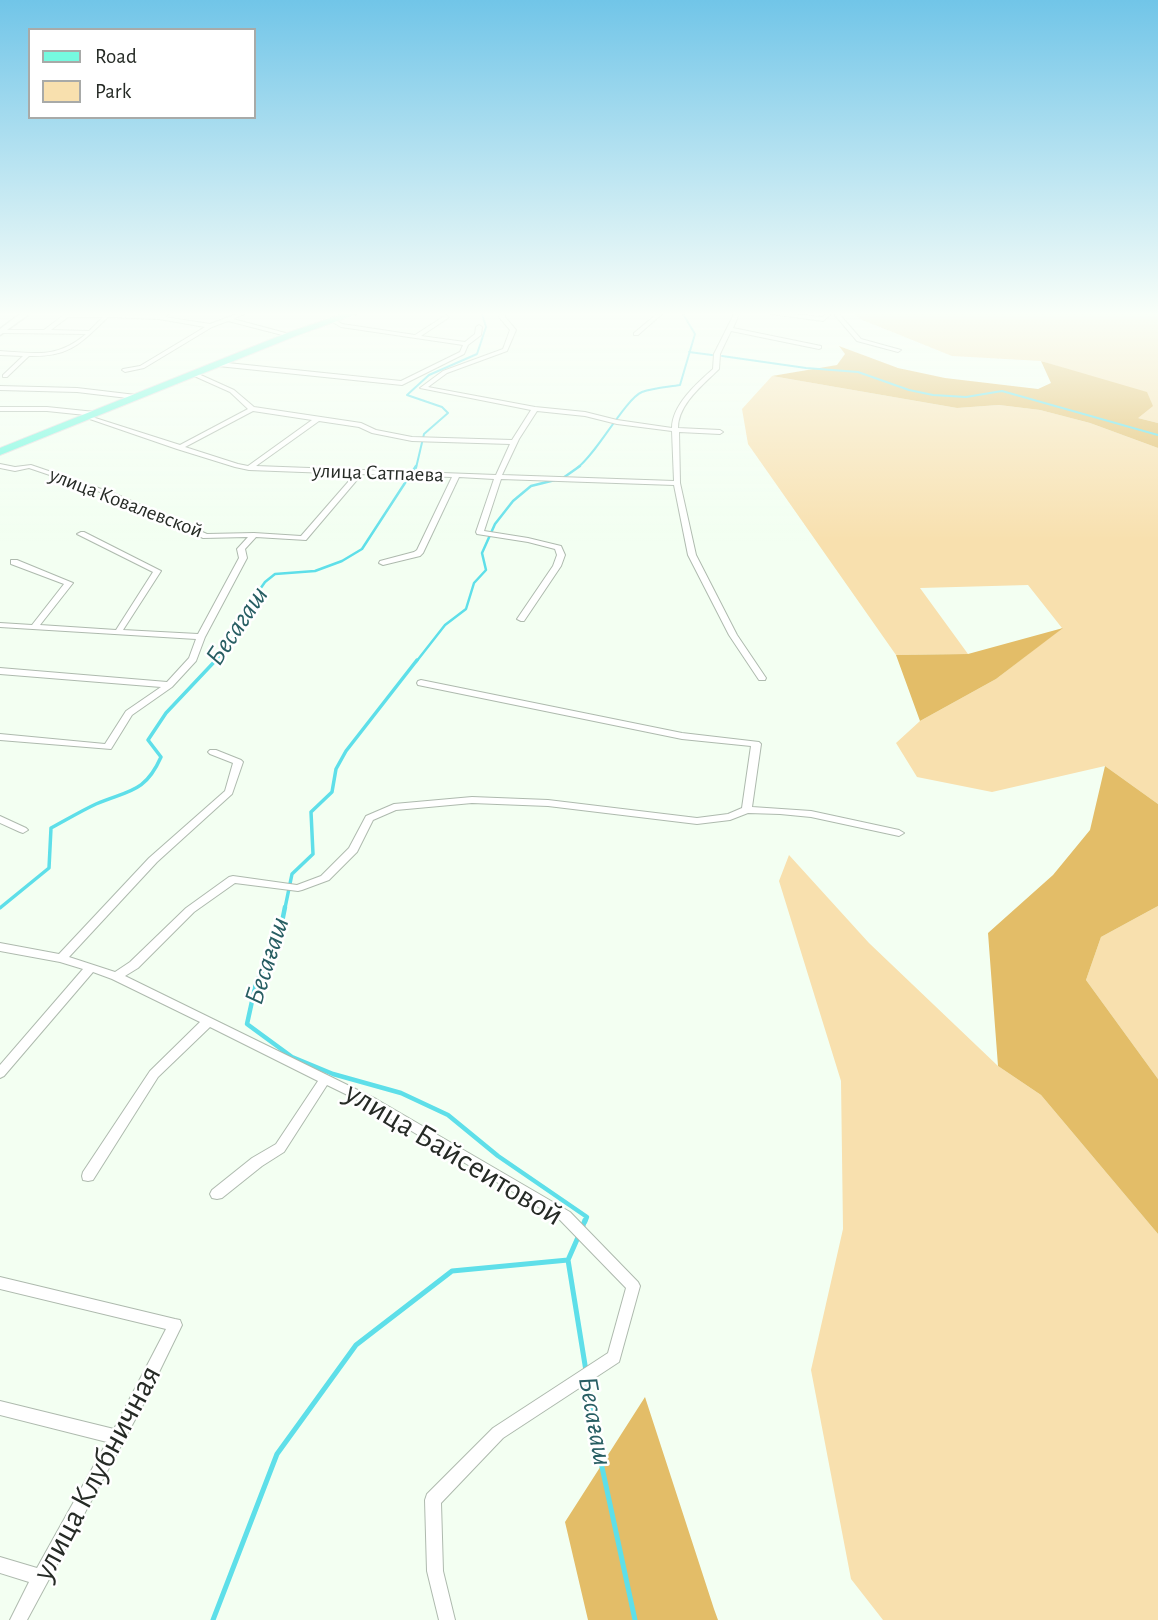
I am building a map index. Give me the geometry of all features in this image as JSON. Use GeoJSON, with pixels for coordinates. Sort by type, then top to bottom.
{"type":"FeatureCollection","features":[{"type":"Feature","properties":{"kind":"main road"},"geometry":{"type":"LineString","coordinates":[[0,452],[155,390]]}},
{"type":"Feature","properties":{"kind":"street"},"geometry":{"type":"LineString","coordinates":[[62,390],[136,397]]}},
{"type":"Feature","properties":{"kind":"street"},"geometry":{"type":"LineString","coordinates":[[229,390],[252,410]]}},
{"type":"Feature","properties":{"kind":"street"},"geometry":{"type":"LineString","coordinates":[[431,390],[535,410],[675,430],[720,432]]}},
{"type":"Feature","properties":{"kind":"street"},"geometry":{"type":"LineString","coordinates":[[693,390],[675,418],[677,482],[692,555],[733,635],[762,678]]}},
{"type":"Feature","properties":{"kind":"street","name":"улица Сатпаева"},"geometry":{"type":"LineString","coordinates":[[0,409],[47,409],[91,415],[179,448],[249,468],[677,482]]}},
{"type":"Feature","properties":{"kind":"street"},"geometry":{"type":"LineString","coordinates":[[179,448],[252,410],[361,425],[368,430],[411,439],[512,442]]}},
{"type":"Feature","properties":{"kind":"street"},"geometry":{"type":"LineString","coordinates":[[521,619],[557,566],[561,555],[558,548],[480,532],[496,478],[512,442],[535,410]]}},
{"type":"Feature","properties":{"kind":"street"},"geometry":{"type":"LineString","coordinates":[[249,468],[317,419]]}},
{"type":"Feature","properties":{"kind":"street","name":"улица Ковалевской"},"geometry":{"type":"LineString","coordinates":[[0,466],[15,469],[29,466],[111,494],[206,536],[303,538],[359,473]]}},
{"type":"Feature","properties":{"kind":"street"},"geometry":{"type":"LineString","coordinates":[[383,563],[420,551],[456,476]]}},
{"type":"Feature","properties":{"kind":"street"},"geometry":{"type":"LineString","coordinates":[[81,534],[158,570],[118,632]]}},
{"type":"Feature","properties":{"kind":"street"},"geometry":{"type":"LineString","coordinates":[[0,737],[108,747],[129,713],[169,685],[193,659],[201,637],[243,558],[240,549],[254,536]]}},
{"type":"Feature","properties":{"kind":"street"},"geometry":{"type":"LineString","coordinates":[[14,562],[69,583],[33,628]]}},
{"type":"Feature","properties":{"kind":"street"},"geometry":{"type":"LineString","coordinates":[[0,625],[201,637]]}},
{"type":"Feature","properties":{"kind":"street"},"geometry":{"type":"LineString","coordinates":[[0,671],[169,685]]}},
{"type":"Feature","properties":{"kind":"street"},"geometry":{"type":"LineString","coordinates":[[421,683],[682,736],[756,744],[747,810]]}},
{"type":"Feature","properties":{"kind":"street"},"geometry":{"type":"LineString","coordinates":[[61,958],[153,860],[229,792],[238,762],[212,752]]}},
{"type":"Feature","properties":{"kind":"street"},"geometry":{"type":"LineString","coordinates":[[116,976],[134,965],[190,910],[233,879],[298,888],[325,878],[353,850],[369,818],[394,807],[485,800],[548,803],[697,821],[730,817],[747,810],[811,814],[899,833]]}},
{"type":"Feature","properties":{"kind":"street"},"geometry":{"type":"LineString","coordinates":[[0,819],[23,830]]}},
{"type":"Feature","properties":{"kind":"street","name":"улица Байсеитовой"},"geometry":{"type":"LineString","coordinates":[[0,947],[61,958],[116,976],[372,1102],[565,1216],[633,1286],[614,1357],[498,1433],[433,1500],[435,1571],[447,1620]]}},
{"type":"Feature","properties":{"kind":"street"},"geometry":{"type":"LineString","coordinates":[[0,1073],[90,968]]}},
{"type":"Feature","properties":{"kind":"street"},"geometry":{"type":"LineString","coordinates":[[88,1176],[154,1074],[208,1022]]}},
{"type":"Feature","properties":{"kind":"street"},"geometry":{"type":"LineString","coordinates":[[217,1194],[257,1162],[280,1148],[326,1079]]}},
{"type":"Feature","properties":{"kind":"street","name":"улица Клубничная"},"geometry":{"type":"LineString","coordinates":[[0,1283],[175,1325],[18,1620]]}},
{"type":"Feature","properties":{"kind":"street"},"geometry":{"type":"LineString","coordinates":[[0,1408],[117,1437]]}},
{"type":"Feature","properties":{"kind":"street"},"geometry":{"type":"LineString","coordinates":[[0,1565],[42,1578]]}},
{"type":"Feature","properties":{"kind":"green space"},"geometry":{"type":"Polygon","coordinates":[[[760,390],[851,390],[957,408],[999,405],[1040,410],[1090,423],[1158,448],[1158,804],[1105,766],[992,792],[917,777],[896,743],[920,721],[996,679],[1062,628],[1028,585],[920,588],[968,654],[896,655],[748,444],[742,409],[760,390]]]}},
{"type":"Feature","properties":{"kind":"green space"},"geometry":{"type":"Polygon","coordinates":[[[1105,390],[1158,390],[1158,423],[1138,418],[1105,390]]]}},
{"type":"Feature","properties":{"kind":"green space"},"geometry":{"type":"Polygon","coordinates":[[[789,855],[869,943],[998,1066],[1041,1095],[1158,1234],[1158,1620],[883,1620],[851,1579],[811,1370],[843,1229],[841,1081],[779,881],[789,855]]]}},
{"type":"Feature","properties":{"kind":"green space"},"geometry":{"type":"Polygon","coordinates":[[[1158,906],[1158,1079],[1086,980],[1101,937],[1158,906]]]}},
{"type":"Feature","properties":{"kind":"shaded area"},"geometry":{"type":"Polygon","coordinates":[[[851,390],[1139,390],[1147,392],[1153,406],[1138,418],[1158,423],[1158,448],[1090,423],[1040,410],[999,405],[957,408],[851,390]]]}},
{"type":"Feature","properties":{"kind":"shaded area"},"geometry":{"type":"Polygon","coordinates":[[[1063,628],[996,679],[920,721],[896,655],[968,654],[1063,628]]]}},
{"type":"Feature","properties":{"kind":"shaded area"},"geometry":{"type":"Polygon","coordinates":[[[1105,766],[1158,804],[1158,906],[1101,937],[1086,980],[1158,1079],[1158,1234],[1041,1095],[998,1066],[988,933],[1053,875],[1090,830],[1105,766]]]}},
{"type":"Feature","properties":{"kind":"shaded area"},"geometry":{"type":"Polygon","coordinates":[[[645,1397],[718,1620],[588,1620],[565,1522],[645,1397]]]}},
{"type":"Feature","properties":{"kind":"waterway","name":"Бесагаш"},"geometry":{"type":"LineString","coordinates":[[413,390],[407,395],[442,407],[448,413],[424,434],[416,468]]}},
{"type":"Feature","properties":{"kind":"waterway","name":"Бесағаш"},"geometry":{"type":"LineString","coordinates":[[577,468],[593,452],[627,405],[642,392],[654,390]]}},
{"type":"Feature","properties":{"kind":"waterway"},"geometry":{"type":"LineString","coordinates":[[908,390],[933,395],[966,397],[1002,391],[1158,435]]}},
{"type":"Feature","properties":{"kind":"waterway","name":"Бесагаш"},"geometry":{"type":"LineString","coordinates":[[215,662],[254,609],[258,592],[265,582],[275,574],[315,571],[342,561],[362,549],[416,466]]}},
{"type":"Feature","properties":{"kind":"waterway","name":"Бесағаш"},"geometry":{"type":"LineString","coordinates":[[563,478],[580,466]]}},
{"type":"Feature","properties":{"kind":"waterway","name":"Бесағаш"},"geometry":{"type":"LineString","coordinates":[[416,662],[445,625],[466,609],[474,583],[486,570],[482,553],[495,524],[513,501],[531,486],[555,480]]}},
{"type":"Feature","properties":{"kind":"waterway","name":"Бесагаш"},"geometry":{"type":"LineString","coordinates":[[0,908],[49,868],[51,828],[96,804],[135,789],[149,778],[161,757],[148,740],[166,713],[216,660]]}},
{"type":"Feature","properties":{"kind":"waterway","name":"Бесағаш"},"geometry":{"type":"LineString","coordinates":[[285,908],[292,874],[313,854],[311,812],[332,792],[336,769],[346,751],[417,660]]}},
{"type":"Feature","properties":{"kind":"waterway","name":"Бесағаш"},"geometry":{"type":"LineString","coordinates":[[285,907],[279,937],[256,983],[247,1024],[292,1057],[333,1074],[401,1093],[448,1115],[498,1156],[587,1217],[585,1222]]}},
{"type":"Feature","properties":{"kind":"waterway","name":"Бесағаш"},"geometry":{"type":"LineString","coordinates":[[582,1228],[585,1220]]}},
{"type":"Feature","properties":{"kind":"waterway","name":"Бесағаш"},"geometry":{"type":"LineString","coordinates":[[568,1260],[579,1235]]}},
{"type":"Feature","properties":{"kind":"waterway"},"geometry":{"type":"LineString","coordinates":[[213,1620],[277,1454],[356,1345],[452,1271],[568,1260]]}},
{"type":"Feature","properties":{"kind":"waterway","name":"Бесағаш"},"geometry":{"type":"LineString","coordinates":[[568,1260],[586,1371]]}},
{"type":"Feature","properties":{"kind":"waterway","name":"Бесағаш"},"geometry":{"type":"LineString","coordinates":[[587,1378],[597,1444],[635,1620]]}}]}
